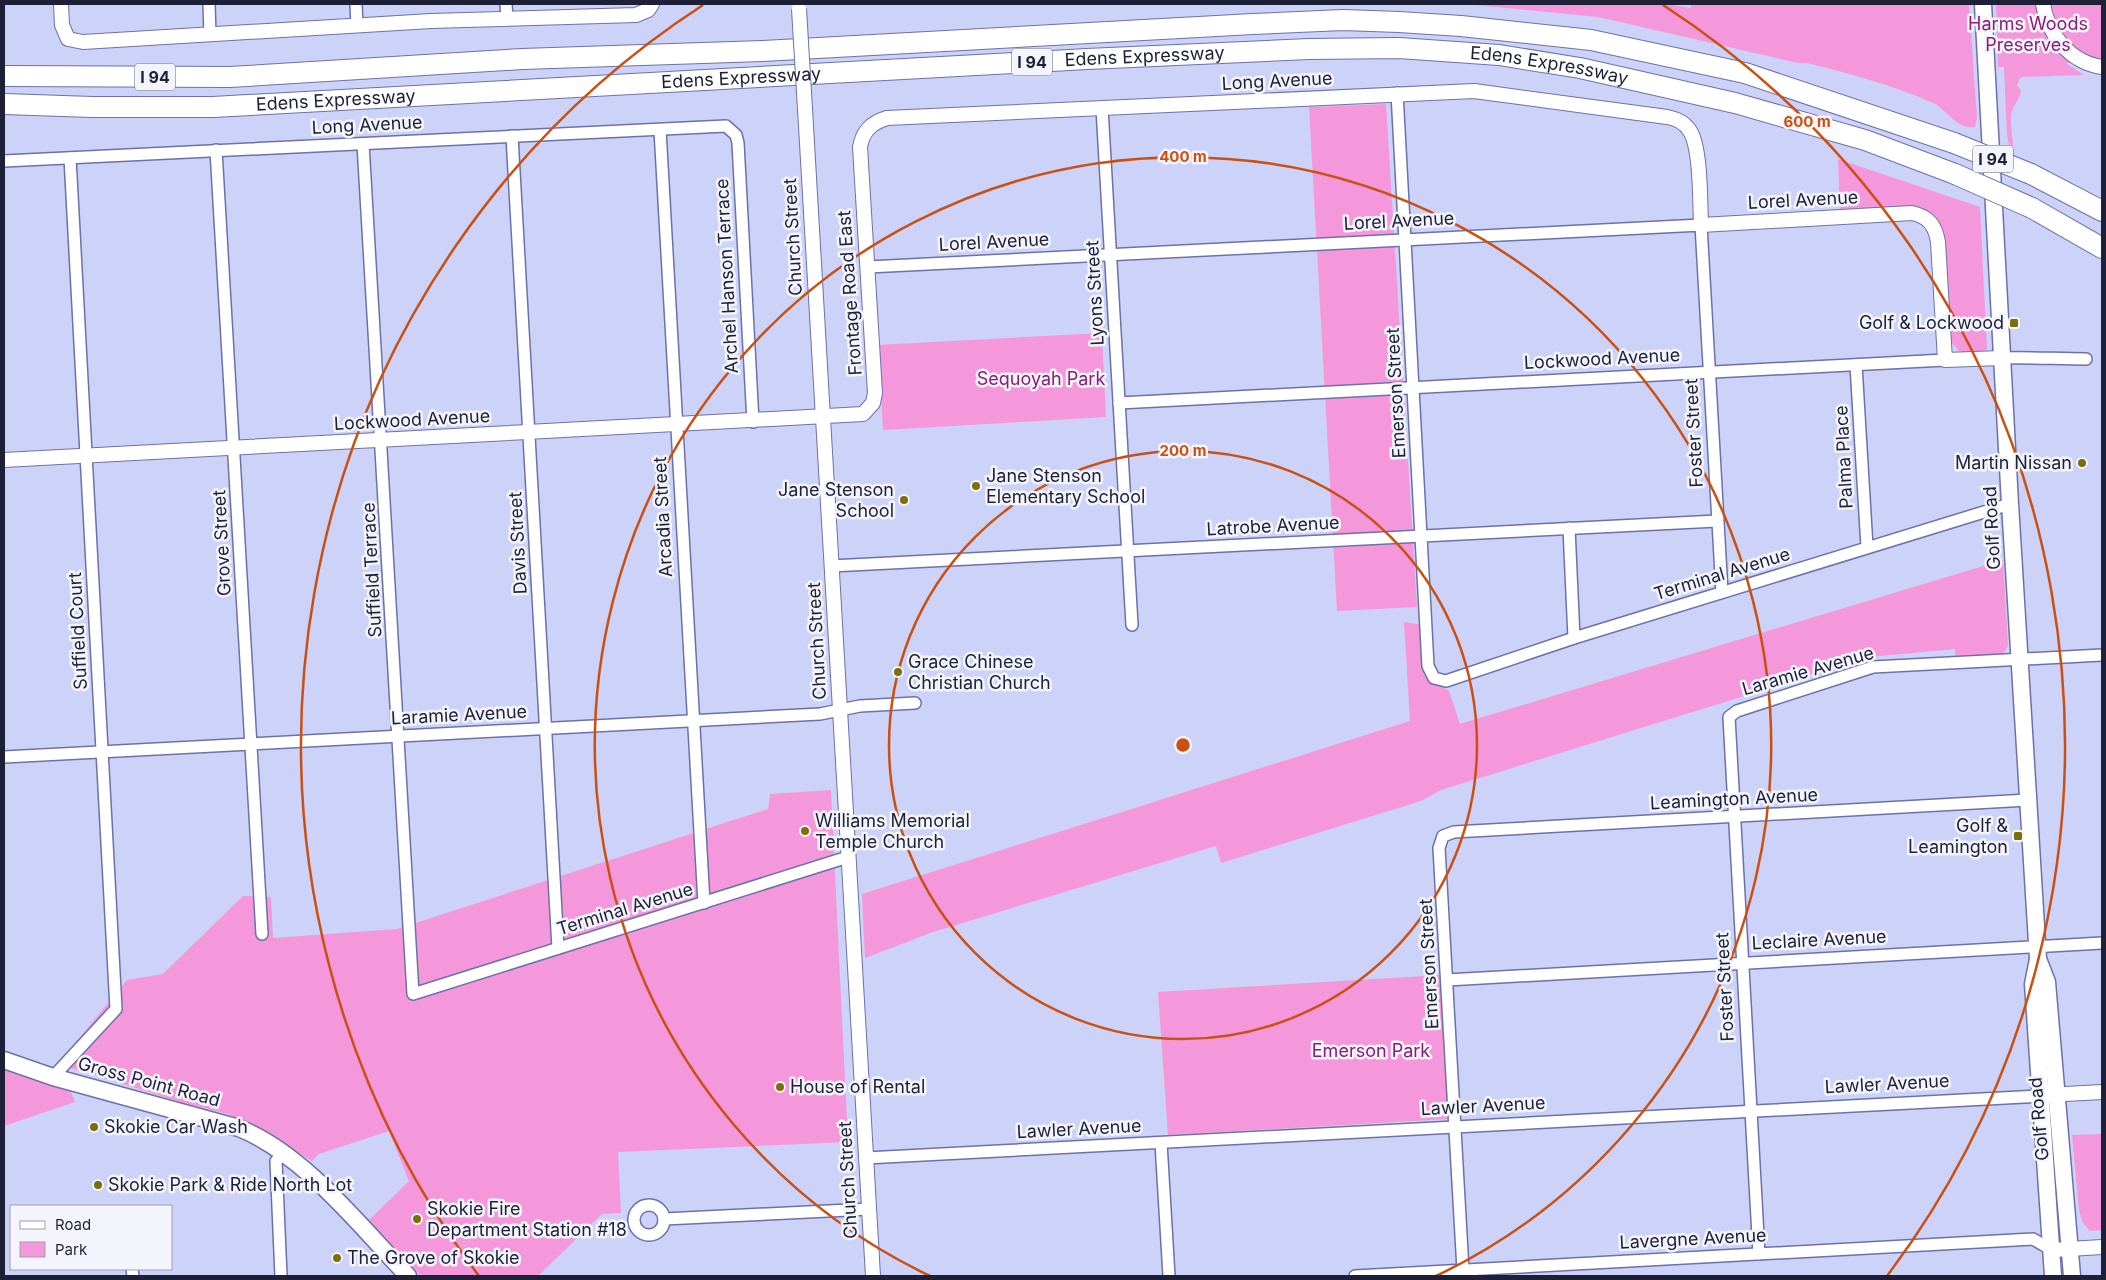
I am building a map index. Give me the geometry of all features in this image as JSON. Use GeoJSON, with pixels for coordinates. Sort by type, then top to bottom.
{"type":"FeatureCollection","features":[{"type":"Feature","properties":{"kind":"highway","name":"Edens Expressway"},"geometry":{"type":"LineString","coordinates":[[4,76],[230,77],[492,60],[763,52],[1253,24],[1343,20],[1399,22],[1591,40],[1745,73],[1954,143],[2031,174],[2102,212]]}},
{"type":"Feature","properties":{"kind":"highway","name":"Edens Expressway"},"geometry":{"type":"LineString","coordinates":[[4,104],[92,107],[213,107],[1087,59],[1310,49],[1399,48],[1499,55],[1599,72],[1734,103],[1865,140],[1955,174],[2032,208],[2102,248]]}},
{"type":"Feature","properties":{"kind":"highway"},"geometry":{"type":"LineString","coordinates":[[4,66],[74,76]]}},
{"type":"Feature","properties":{"kind":"highway"},"geometry":{"type":"LineString","coordinates":[[4,117],[92,107]]}},
{"type":"Feature","properties":{"kind":"main road","name":"Golf Road"},"geometry":{"type":"LineString","coordinates":[[1983,4],[2010,504],[2038,953],[2033,984],[2071,1248],[2072,1276]]}},
{"type":"Feature","properties":{"kind":"main road","name":"Gross Point Road"},"geometry":{"type":"LineString","coordinates":[[4,1060],[53,1077],[256,1134],[302,1166],[408,1276]]}},
{"type":"Feature","properties":{"kind":"main road","name":"Golf Road"},"geometry":{"type":"LineString","coordinates":[[2048,1095],[2050,1222],[2053,1276]]}},
{"type":"Feature","properties":{"kind":"street"},"geometry":{"type":"LineString","coordinates":[[61,4],[62,25],[68,39],[83,42],[357,26],[636,15],[650,7]]}},
{"type":"Feature","properties":{"kind":"street"},"geometry":{"type":"LineString","coordinates":[[209,4],[210,34]]}},
{"type":"Feature","properties":{"kind":"street"},"geometry":{"type":"LineString","coordinates":[[356,4],[357,26]]}},
{"type":"Feature","properties":{"kind":"street"},"geometry":{"type":"LineString","coordinates":[[506,4],[507,19]]}},
{"type":"Feature","properties":{"kind":"street"},"geometry":{"type":"LineString","coordinates":[[2043,4],[2046,22],[2059,42],[2083,60],[2102,67]]}},
{"type":"Feature","properties":{"kind":"street","name":"Church Street"},"geometry":{"type":"LineString","coordinates":[[799,6],[873,1276]]}},
{"type":"Feature","properties":{"kind":"street","name":"Long Avenue"},"geometry":{"type":"LineString","coordinates":[[869,127],[877,121],[887,118],[1397,93],[1474,91],[1637,111],[1667,116],[1686,126]]}},
{"type":"Feature","properties":{"kind":"street","name":"Emerson Street"},"geometry":{"type":"LineString","coordinates":[[1397,93],[1428,666],[1434,678],[1446,681]]}},
{"type":"Feature","properties":{"kind":"street","name":"Lyons Street"},"geometry":{"type":"LineString","coordinates":[[1102,108],[1132,625]]}},
{"type":"Feature","properties":{"kind":"street","name":"Long Avenue"},"geometry":{"type":"LineString","coordinates":[[4,161],[719,126],[726,126],[731,130]]}},
{"type":"Feature","properties":{"kind":"street","name":"Foster Street"},"geometry":{"type":"LineString","coordinates":[[1686,126],[1692,133],[1696,151],[1722,592]]}},
{"type":"Feature","properties":{"kind":"street","name":"Frontage Road East"},"geometry":{"type":"LineString","coordinates":[[822,418],[863,414],[873,403],[875,393],[860,147],[862,136],[869,127]]}},
{"type":"Feature","properties":{"kind":"street","name":"Arcadia Street"},"geometry":{"type":"LineString","coordinates":[[660,130],[704,903]]}},
{"type":"Feature","properties":{"kind":"street","name":"Archel Hanson Terrace"},"geometry":{"type":"LineString","coordinates":[[731,130],[738,143],[752,422]]}},
{"type":"Feature","properties":{"kind":"street","name":"Davis Street"},"geometry":{"type":"LineString","coordinates":[[512,136],[558,948]]}},
{"type":"Feature","properties":{"kind":"street","name":"Suffield Terrace"},"geometry":{"type":"LineString","coordinates":[[363,144],[382,440],[413,994]]}},
{"type":"Feature","properties":{"kind":"street","name":"Grove Street"},"geometry":{"type":"LineString","coordinates":[[216,150],[262,934]]}},
{"type":"Feature","properties":{"kind":"street","name":"Suffield Court"},"geometry":{"type":"LineString","coordinates":[[53,1077],[116,1009],[70,158]]}},
{"type":"Feature","properties":{"kind":"street","name":"Lorel Avenue"},"geometry":{"type":"LineString","coordinates":[[868,267],[1912,213],[1930,221],[1936,231],[1945,360]]}},
{"type":"Feature","properties":{"kind":"street","name":"Lockwood Avenue"},"geometry":{"type":"LineString","coordinates":[[1119,403],[1945,360],[2032,356],[2044,359],[2086,358]]}},
{"type":"Feature","properties":{"kind":"street","name":"Palma Place"},"geometry":{"type":"LineString","coordinates":[[1856,365],[1867,547]]}},
{"type":"Feature","properties":{"kind":"street","name":"Lockwood Avenue"},"geometry":{"type":"LineString","coordinates":[[4,460],[822,418]]}},
{"type":"Feature","properties":{"kind":"street","name":"Terminal Avenue"},"geometry":{"type":"LineString","coordinates":[[1446,681],[1574,638],[2010,504]]}},
{"type":"Feature","properties":{"kind":"street","name":"Latrobe Avenue"},"geometry":{"type":"LineString","coordinates":[[831,566],[1717,520]]}},
{"type":"Feature","properties":{"kind":"street"},"geometry":{"type":"LineString","coordinates":[[1569,528],[1574,638]]}},
{"type":"Feature","properties":{"kind":"street","name":"Laramie Avenue"},"geometry":{"type":"LineString","coordinates":[[1729,717],[1737,710],[1873,667],[2102,654]]}},
{"type":"Feature","properties":{"kind":"street","name":"Laramie Avenue"},"geometry":{"type":"LineString","coordinates":[[4,757],[820,714],[860,706],[915,703]]}},
{"type":"Feature","properties":{"kind":"street","name":"Foster Street"},"geometry":{"type":"LineString","coordinates":[[1729,717],[1759,1254]]}},
{"type":"Feature","properties":{"kind":"street","name":"Leamington Avenue"},"geometry":{"type":"LineString","coordinates":[[1442,836],[1454,832],[2028,800]]}},
{"type":"Feature","properties":{"kind":"street","name":"Emerson Street"},"geometry":{"type":"LineString","coordinates":[[1442,836],[1439,848],[1464,1270]]}},
{"type":"Feature","properties":{"kind":"street","name":"Terminal Avenue"},"geometry":{"type":"LineString","coordinates":[[413,994],[848,858]]}},
{"type":"Feature","properties":{"kind":"street","name":"Leclaire Avenue"},"geometry":{"type":"LineString","coordinates":[[1447,980],[1742,962],[2038,953],[2102,943]]}},
{"type":"Feature","properties":{"kind":"street","name":"Lawler Avenue"},"geometry":{"type":"LineString","coordinates":[[866,1158],[2102,1092]]}},
{"type":"Feature","properties":{"kind":"street"},"geometry":{"type":"LineString","coordinates":[[1161,1143],[1169,1276]]}},
{"type":"Feature","properties":{"kind":"street"},"geometry":{"type":"LineString","coordinates":[[282,1276],[276,1161],[285,1153]]}},
{"type":"Feature","properties":{"kind":"street"},"geometry":{"type":"LineString","coordinates":[[664,1220],[869,1208]]}},
{"type":"Feature","properties":{"kind":"street"},"geometry":{"type":"LineString","coordinates":[[2050,1222],[2033,1239],[2052,1250],[2102,1246]]}},
{"type":"Feature","properties":{"kind":"street","name":"Lavergne Avenue"},"geometry":{"type":"LineString","coordinates":[[1355,1276],[2033,1239]]}},
{"type":"Feature","properties":{"kind":"green space"},"geometry":{"type":"Polygon","coordinates":[[[1466,4],[1667,4],[1691,8],[1691,4],[1969,4],[1977,118],[1975,127],[1968,127],[1957,123],[1933,103],[1887,85],[1807,63],[1798,63],[1598,17],[1466,4]]]}},
{"type":"Feature","properties":{"kind":"green space","name":"Harms Woods Preserves"},"geometry":{"type":"Polygon","coordinates":[[[1996,4],[2102,4],[2102,61],[2066,63],[2084,75],[2021,77],[2017,85],[2021,91],[2011,117],[2013,146],[2009,145],[2007,135],[2004,67],[1998,67],[1996,4]]]}},
{"type":"Feature","properties":{"kind":"green space"},"geometry":{"type":"Polygon","coordinates":[[[1386,104],[1417,607],[1337,611],[1309,107],[1386,104]]]}},
{"type":"Feature","properties":{"kind":"green space"},"geometry":{"type":"Polygon","coordinates":[[[1838,159],[1980,207],[1987,349],[1982,352],[1961,353],[1952,343],[1942,242],[1919,208],[1840,210],[1838,159]]]}},
{"type":"Feature","properties":{"kind":"green space","name":"Sequoyah Park"},"geometry":{"type":"Polygon","coordinates":[[[1102,333],[1106,417],[883,430],[878,345],[1102,333]]]}},
{"type":"Feature","properties":{"kind":"green space"},"geometry":{"type":"Polygon","coordinates":[[[2003,560],[2008,645],[2004,653],[1955,658],[1955,649],[1870,657],[1441,790],[1421,801],[1221,863],[1216,846],[933,932],[865,958],[862,894],[1410,721],[1404,622],[1423,625],[1426,676],[1449,691],[1460,724],[2003,560]]]}},
{"type":"Feature","properties":{"kind":"green space"},"geometry":{"type":"Polygon","coordinates":[[[831,790],[848,1142],[618,1152],[621,1213],[602,1214],[538,1276],[421,1276],[368,1221],[409,1181],[389,1131],[319,1154],[312,1161],[254,1125],[228,1114],[184,1103],[58,1064],[127,980],[163,974],[243,896],[271,897],[273,938],[397,929],[768,809],[770,794],[831,790]]]}},
{"type":"Feature","properties":{"kind":"green space","name":"Emerson Park"},"geometry":{"type":"Polygon","coordinates":[[[1442,975],[1449,1119],[1168,1135],[1158,992],[1442,975]]]}},
{"type":"Feature","properties":{"kind":"green space"},"geometry":{"type":"Polygon","coordinates":[[[4,1070],[71,1092],[75,1102],[4,1126],[4,1070]]]}},
{"type":"Feature","properties":{"kind":"green space"},"geometry":{"type":"Polygon","coordinates":[[[2102,1134],[2102,1230],[2090,1231],[2083,1223],[2079,1210],[2072,1135],[2102,1134]]]}},
{"type":"Feature","properties":{"kind":"place","name":"Golf & Lockwood"},"geometry":{"type":"Point","coordinates":[2014,323]}},
{"type":"Feature","properties":{"kind":"place","name":"Martin Nissan"},"geometry":{"type":"Point","coordinates":[2082,463]}},
{"type":"Feature","properties":{"kind":"place","name":"Jane Stenson Elementary School"},"geometry":{"type":"Point","coordinates":[976,486]}},
{"type":"Feature","properties":{"kind":"place","name":"Jane Stenson School"},"geometry":{"type":"Point","coordinates":[904,500]}},
{"type":"Feature","properties":{"kind":"place","name":"Grace Chinese Christian Church"},"geometry":{"type":"Point","coordinates":[898,672]}},
{"type":"Feature","properties":{"kind":"place","name":"Williams Memorial Temple Church"},"geometry":{"type":"Point","coordinates":[805,831]}},
{"type":"Feature","properties":{"kind":"place","name":"Golf & Leamington"},"geometry":{"type":"Point","coordinates":[2018,836]}},
{"type":"Feature","properties":{"kind":"place","name":"House of Rental"},"geometry":{"type":"Point","coordinates":[780,1087]}},
{"type":"Feature","properties":{"kind":"place","name":"Skokie Car Wash"},"geometry":{"type":"Point","coordinates":[94,1127]}},
{"type":"Feature","properties":{"kind":"place","name":"Skokie Park & Ride North Lot"},"geometry":{"type":"Point","coordinates":[98,1185]}},
{"type":"Feature","properties":{"kind":"place","name":"Skokie Fire Department Station #18"},"geometry":{"type":"Point","coordinates":[417,1219]}},
{"type":"Feature","properties":{"kind":"place","name":"The Grove of Skokie"},"geometry":{"type":"Point","coordinates":[337,1258]}}]}
